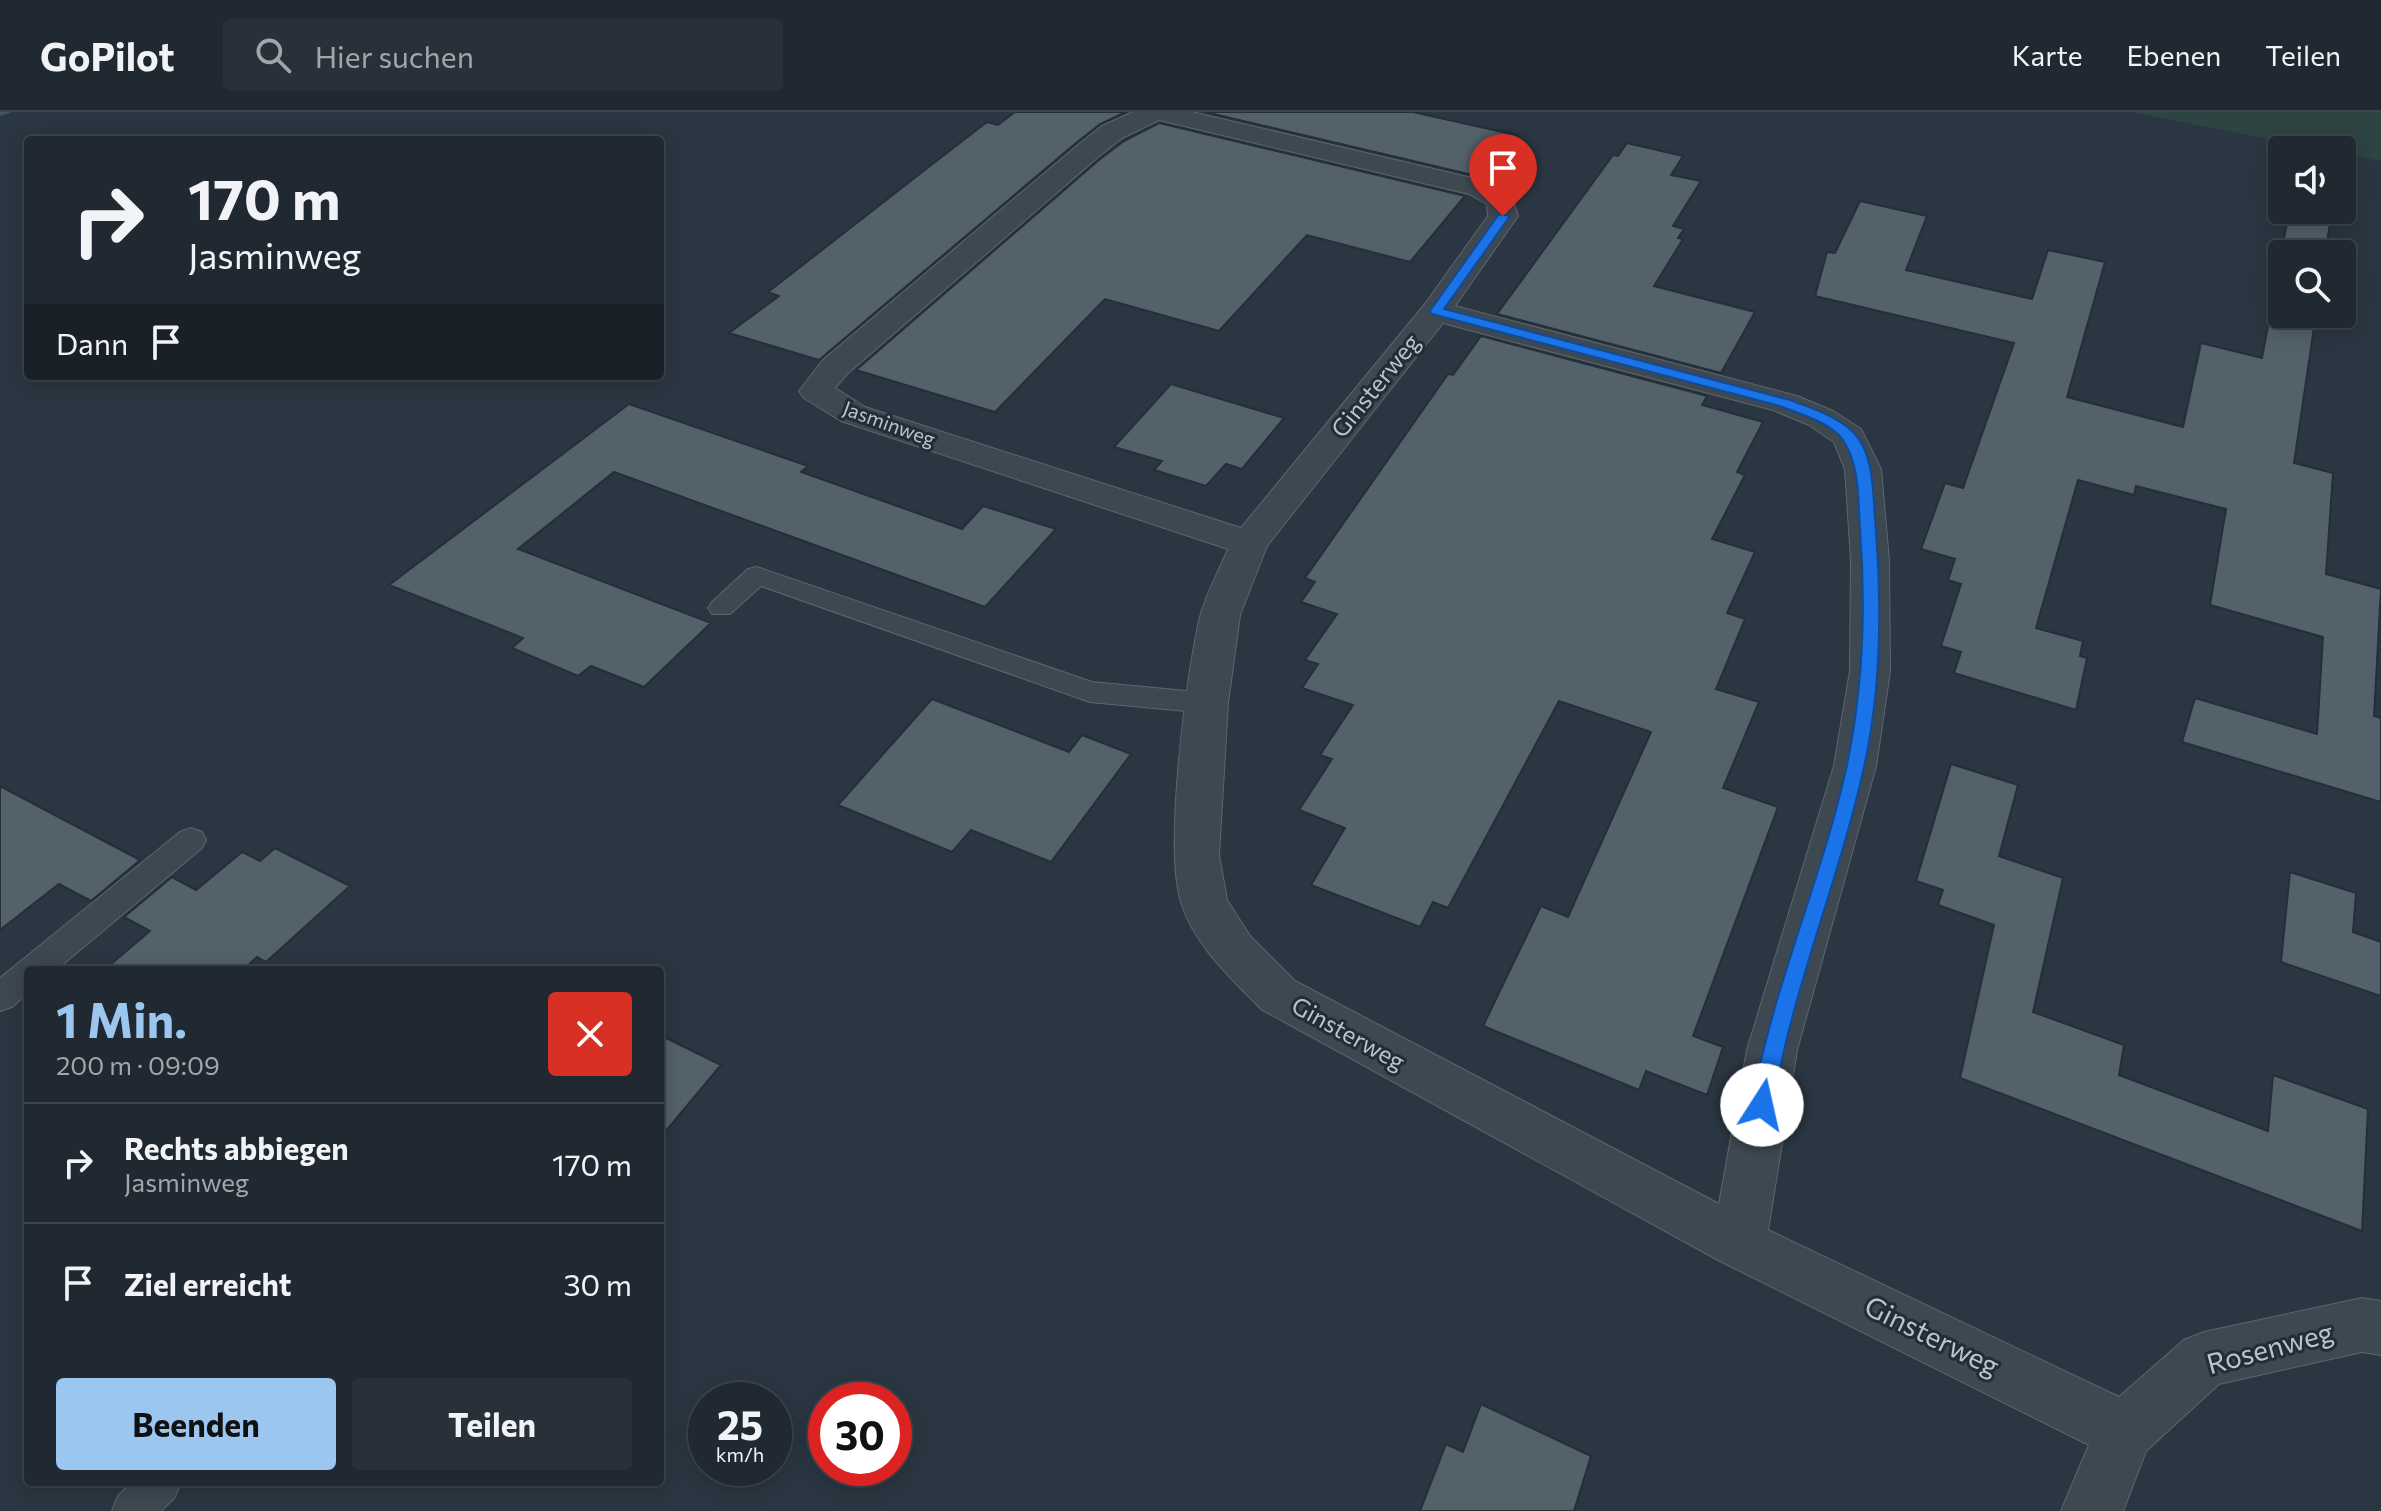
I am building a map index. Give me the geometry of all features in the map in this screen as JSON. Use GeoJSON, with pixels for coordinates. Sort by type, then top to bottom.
{"type":"FeatureCollection","features":[{"type":"Feature","properties":{"kind":"street","name":"Jasminweg"},"geometry":{"type":"LineString","coordinates":[[1249,543],[853,414],[816,391],[835,367],[1100,142],[1136,119],[1156,112],[1479,188],[1501,200],[1503,216],[1436,311]]}},
{"type":"Feature","properties":{"kind":"street","name":"Ginsterweg"},"geometry":{"type":"LineString","coordinates":[[1739,1243],[1772,1050],[1855,766],[1870,671],[1870,560],[1863,469],[1849,436],[1821,418],[1785,403],[1436,311],[1249,543],[1220,615],[1207,703],[1196,855],[1204,903],[1233,949],[1278,995],[1739,1243],[2125,1431]]}},
{"type":"Feature","properties":{"kind":"street","name":"Rosenweg"},"geometry":{"type":"LineString","coordinates":[[2092,1511],[2125,1431],[2204,1360],[2362,1325],[2381,1328]]}},
{"type":"Feature","properties":{"kind":"lane"},"geometry":{"type":"LineString","coordinates":[[721,608],[757,575],[1090,692],[1207,703]]}},
{"type":"Feature","properties":{"kind":"lane"},"geometry":{"type":"LineString","coordinates":[[38,966],[191,840]]}},
{"type":"Feature","properties":{"kind":"lane"},"geometry":{"type":"LineString","coordinates":[[0,997],[24,977]]}},
{"type":"Feature","properties":{"kind":"lane"},"geometry":{"type":"LineString","coordinates":[[133,1511],[156,1486]]}},
{"type":"Feature","properties":{"kind":"green space"},"geometry":{"type":"Polygon","coordinates":[[[2131,112],[2381,112],[2381,161],[2356,157],[2356,136],[2268,136],[2268,139],[2131,112]]]}},
{"type":"Feature","properties":{"kind":"building"},"geometry":{"type":"Polygon","coordinates":[[[1015,112],[1126,112],[1100,124],[1076,143],[819,360],[729,333],[779,296],[768,292],[935,162],[987,122],[998,125],[1015,112]]]}},
{"type":"Feature","properties":{"kind":"building"},"geometry":{"type":"Polygon","coordinates":[[[1205,112],[1413,112],[1516,135],[1481,177],[1205,112]]]}},
{"type":"Feature","properties":{"kind":"building"},"geometry":{"type":"Polygon","coordinates":[[[1159,123],[1465,196],[1410,262],[1307,235],[1219,331],[1105,299],[995,412],[856,370],[1100,159],[1124,141],[1159,123]]]}},
{"type":"Feature","properties":{"kind":"building"},"geometry":{"type":"Polygon","coordinates":[[[1627,143],[1683,156],[1671,175],[1701,181],[1673,226],[1684,229],[1678,238],[1683,239],[1654,286],[1755,312],[1721,373],[1497,314],[1613,155],[1618,156],[1627,143]]]}},
{"type":"Feature","properties":{"kind":"building"},"geometry":{"type":"Polygon","coordinates":[[[1860,201],[1927,216],[1906,270],[2032,299],[2048,250],[2105,262],[2067,397],[2183,427],[2201,343],[2262,358],[2268,325],[2268,328],[2314,328],[2294,463],[2333,473],[2326,574],[2381,589],[2374,716],[2381,718],[2381,802],[2182,742],[2195,698],[2317,734],[2323,637],[2210,605],[2226,509],[2136,486],[2134,495],[2078,480],[2036,628],[2083,641],[2080,656],[2087,658],[2076,710],[1954,673],[1961,652],[1941,646],[1961,584],[1948,580],[1955,559],[1921,549],[1945,483],[1963,488],[2014,343],[1815,296],[1827,252],[1835,253],[1860,201]]]}},
{"type":"Feature","properties":{"kind":"building"},"geometry":{"type":"Polygon","coordinates":[[[2287,224],[2330,224],[2327,240],[2284,240],[2287,224]]]}},
{"type":"Feature","properties":{"kind":"building"},"geometry":{"type":"Polygon","coordinates":[[[1481,336],[1707,396],[1702,405],[1763,422],[1737,472],[1745,475],[1712,539],[1755,552],[1727,613],[1745,619],[1716,689],[1759,702],[1723,788],[1778,807],[1693,1036],[1723,1047],[1707,1095],[1646,1071],[1639,1090],[1483,1026],[1541,906],[1568,917],[1651,732],[1559,701],[1448,908],[1433,902],[1420,927],[1311,885],[1345,828],[1299,810],[1332,759],[1320,755],[1353,705],[1302,688],[1318,664],[1305,660],[1337,614],[1301,602],[1315,582],[1305,578],[1448,374],[1453,375],[1481,336]]]}},
{"type":"Feature","properties":{"kind":"building"},"geometry":{"type":"Polygon","coordinates":[[[1171,384],[1284,418],[1242,469],[1226,464],[1206,486],[1154,470],[1162,461],[1114,447],[1171,384]]]}},
{"type":"Feature","properties":{"kind":"building"},"geometry":{"type":"Polygon","coordinates":[[[629,404],[808,466],[801,472],[962,529],[983,506],[1056,529],[985,607],[614,472],[518,549],[711,623],[644,687],[591,666],[578,676],[512,648],[523,638],[389,585],[629,404]]]}},
{"type":"Feature","properties":{"kind":"building"},"geometry":{"type":"Polygon","coordinates":[[[932,699],[1069,752],[1082,735],[1131,754],[1051,862],[971,830],[952,852],[838,805],[932,699]]]}},
{"type":"Feature","properties":{"kind":"building"},"geometry":{"type":"Polygon","coordinates":[[[1951,764],[2018,785],[1999,856],[2063,878],[2033,1012],[2124,1045],[2119,1075],[2268,1131],[2273,1075],[2368,1109],[2362,1231],[1960,1078],[1994,925],[1938,905],[1943,890],[1916,881],[1951,764]]]}},
{"type":"Feature","properties":{"kind":"building"},"geometry":{"type":"Polygon","coordinates":[[[0,786],[140,860],[91,901],[59,884],[0,930],[0,786]]]}},
{"type":"Feature","properties":{"kind":"building"},"geometry":{"type":"Polygon","coordinates":[[[275,848],[350,886],[266,962],[257,957],[247,966],[109,966],[150,931],[124,917],[172,877],[196,890],[242,852],[260,861],[275,848]]]}},
{"type":"Feature","properties":{"kind":"building"},"geometry":{"type":"Polygon","coordinates":[[[2290,872],[2356,893],[2353,932],[2381,942],[2381,996],[2281,962],[2290,872]]]}},
{"type":"Feature","properties":{"kind":"building"},"geometry":{"type":"Polygon","coordinates":[[[664,1037],[721,1065],[664,1133],[664,1037]]]}},
{"type":"Feature","properties":{"kind":"building"},"geometry":{"type":"Polygon","coordinates":[[[1481,1404],[1591,1456],[1574,1511],[1420,1511],[1446,1444],[1463,1452],[1481,1404]]]}},
{"type":"Feature","properties":{"kind":"waterway"},"geometry":{"type":"LineString","coordinates":[[0,113],[6,112]]}},
{"type":"Feature","properties":{"kind":"route"},"geometry":{"type":"LineString","coordinates":[[1503,216],[1436,311],[1785,403],[1821,418],[1849,436],[1863,469],[1870,560],[1870,671],[1855,766],[1772,1050],[1762,1105]]}}]}
